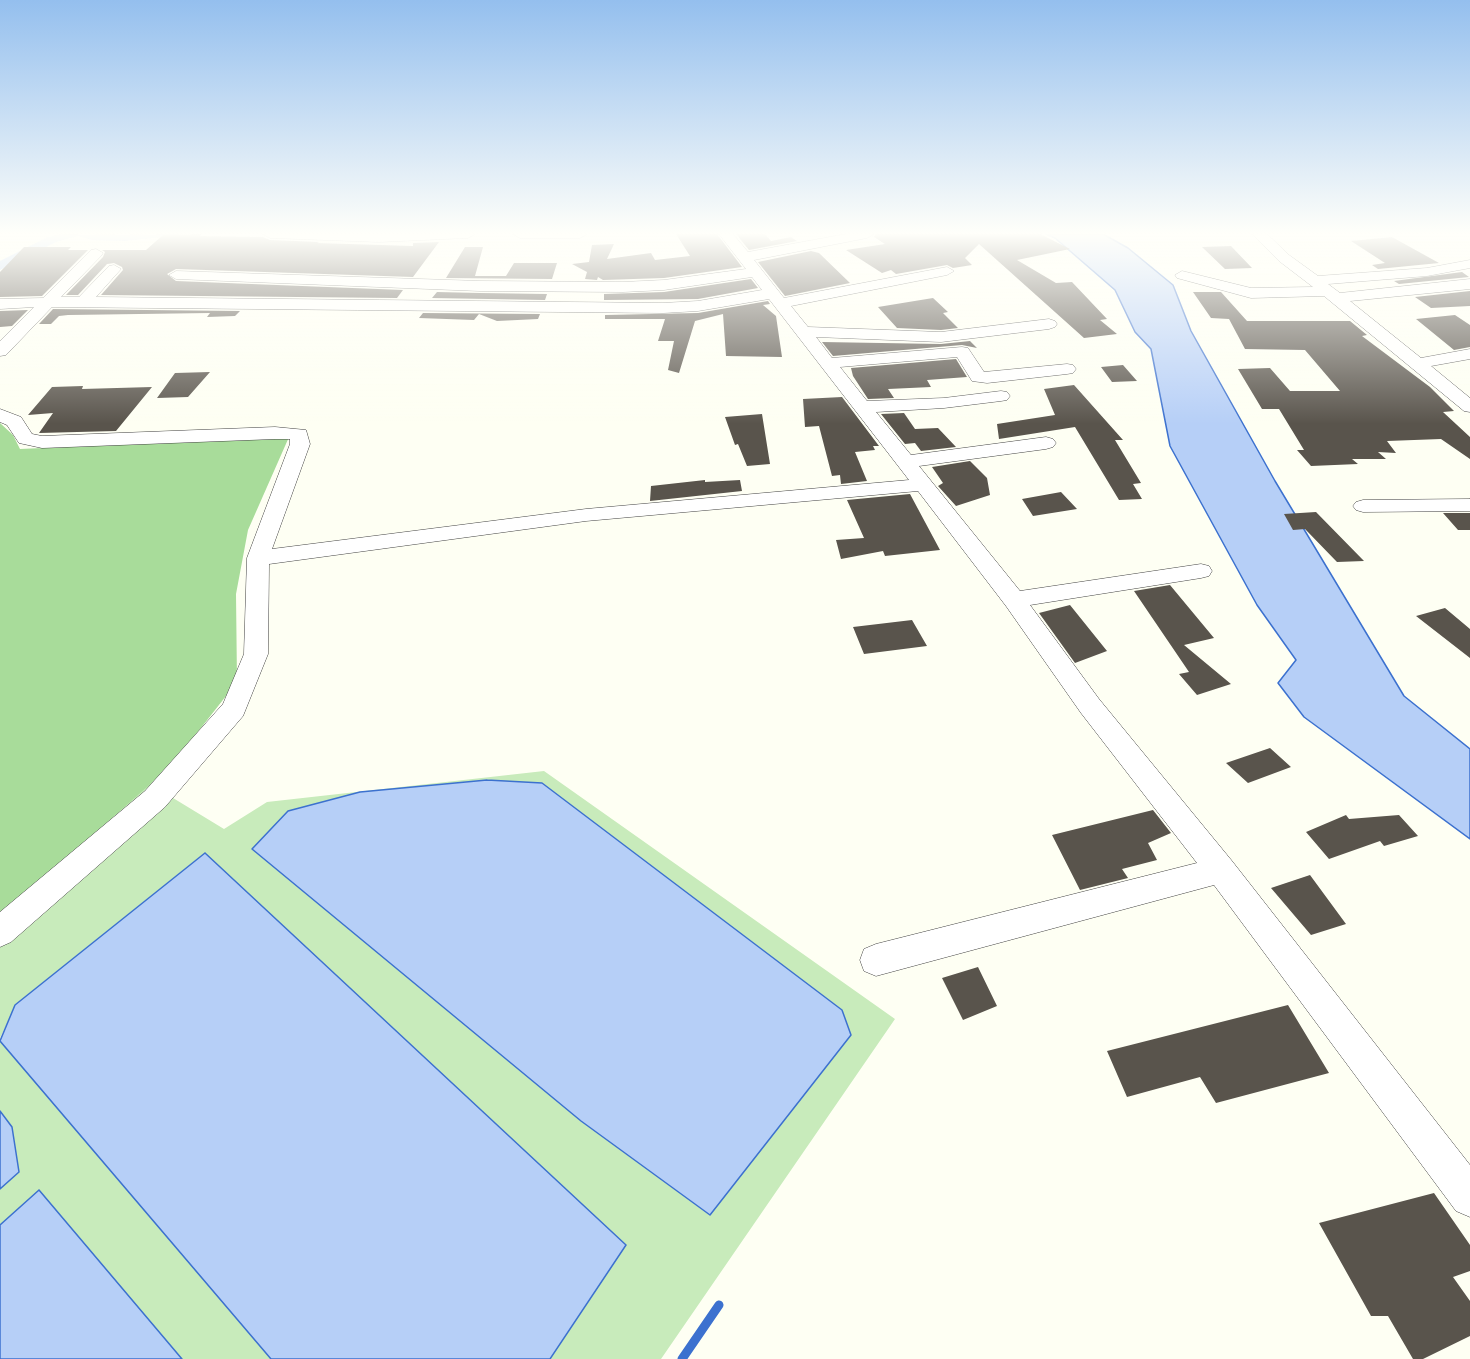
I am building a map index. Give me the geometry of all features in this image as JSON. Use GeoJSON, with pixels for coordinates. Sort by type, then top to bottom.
{"type":"FeatureCollection","features":[{"type":"Feature","properties":{"kind":"street"},"geometry":{"type":"LineString","coordinates":[[0,351],[52,297]]}},
{"type":"Feature","properties":{"kind":"street"},"geometry":{"type":"LineString","coordinates":[[82,301],[86,297]]}},
{"type":"Feature","properties":{"kind":"street"},"geometry":{"type":"LineString","coordinates":[[0,304],[82,301],[663,308],[781,297]]}},
{"type":"Feature","properties":{"kind":"street"},"geometry":{"type":"LineString","coordinates":[[1335,297],[1470,407]]}},
{"type":"Feature","properties":{"kind":"street"},"geometry":{"type":"LineString","coordinates":[[777,298],[1014,600],[1090,706],[1221,870],[1470,1197]]}},
{"type":"Feature","properties":{"kind":"street"},"geometry":{"type":"LineString","coordinates":[[802,332],[941,337],[1049,324]]}},
{"type":"Feature","properties":{"kind":"street"},"geometry":{"type":"LineString","coordinates":[[828,363],[982,349]]}},
{"type":"Feature","properties":{"kind":"street"},"geometry":{"type":"LineString","coordinates":[[962,352],[978,377],[987,378],[1067,369]]}},
{"type":"Feature","properties":{"kind":"street"},"geometry":{"type":"LineString","coordinates":[[1416,364],[1470,354]]}},
{"type":"Feature","properties":{"kind":"street"},"geometry":{"type":"LineString","coordinates":[[861,407],[944,403],[1001,396]]}},
{"type":"Feature","properties":{"kind":"street"},"geometry":{"type":"LineString","coordinates":[[0,415],[14,421],[26,439],[42,442],[299,434],[300,444],[258,558],[256,654],[234,709],[155,799],[0,932]]}},
{"type":"Feature","properties":{"kind":"street"},"geometry":{"type":"LineString","coordinates":[[904,462],[1046,443]]}},
{"type":"Feature","properties":{"kind":"street"},"geometry":{"type":"LineString","coordinates":[[258,558],[585,515],[922,484]]}},
{"type":"Feature","properties":{"kind":"street"},"geometry":{"type":"LineString","coordinates":[[1363,506],[1470,505]]}},
{"type":"Feature","properties":{"kind":"street"},"geometry":{"type":"LineString","coordinates":[[1014,600],[1201,571]]}},
{"type":"Feature","properties":{"kind":"street"},"geometry":{"type":"LineString","coordinates":[[876,960],[1221,870]]}},
{"type":"Feature","properties":{"kind":"green space"},"geometry":{"type":"Polygon","coordinates":[[[0,423],[13,435],[20,449],[289,437],[248,530],[236,594],[237,682],[171,766],[0,917],[0,423]]]}},
{"type":"Feature","properties":{"kind":"green space"},"geometry":{"type":"Polygon","coordinates":[[[544,771],[895,1019],[661,1359],[550,1359],[626,1245],[16,1005],[0,1038],[0,917],[150,784],[224,829],[267,802],[544,771]],[[487,780],[360,792],[288,811],[252,849],[357,934],[487,780]]]}},
{"type":"Feature","properties":{"kind":"green space"},"geometry":{"type":"Polygon","coordinates":[[[0,1041],[271,1359],[182,1359],[39,1191],[0,1225],[0,1189],[19,1172],[12,1127],[0,1111],[0,1041]]]}},
{"type":"Feature","properties":{"kind":"water"},"geometry":{"type":"Polygon","coordinates":[[[1119,297],[1178,297],[1191,331],[1275,481],[1404,696],[1470,749],[1470,839],[1304,717],[1278,683],[1296,660],[1257,605],[1170,446],[1151,349],[1135,332],[1119,297]]]}},
{"type":"Feature","properties":{"kind":"water"},"geometry":{"type":"Polygon","coordinates":[[[487,780],[542,783],[842,1010],[851,1035],[710,1215],[581,1121],[252,849],[288,811],[360,792],[487,780]]]}},
{"type":"Feature","properties":{"kind":"water"},"geometry":{"type":"Polygon","coordinates":[[[205,853],[626,1245],[550,1359],[271,1359],[0,1041],[15,1005],[205,853]]]}},
{"type":"Feature","properties":{"kind":"water"},"geometry":{"type":"Polygon","coordinates":[[[0,1111],[12,1127],[19,1172],[0,1189],[0,1111]]]}},
{"type":"Feature","properties":{"kind":"water"},"geometry":{"type":"Polygon","coordinates":[[[39,1190],[182,1359],[0,1359],[0,1225],[39,1190]]]}},
{"type":"Feature","properties":{"kind":"building"},"geometry":{"type":"Polygon","coordinates":[[[432,297],[546,297],[545,300],[432,297]]]}},
{"type":"Feature","properties":{"kind":"building"},"geometry":{"type":"Polygon","coordinates":[[[604,297],[707,297],[698,299],[604,300],[604,297]]]}},
{"type":"Feature","properties":{"kind":"building"},"geometry":{"type":"Polygon","coordinates":[[[1039,297],[1087,297],[1107,319],[1100,320],[1117,334],[1084,338],[1039,297]]]}},
{"type":"Feature","properties":{"kind":"building"},"geometry":{"type":"Polygon","coordinates":[[[1197,297],[1226,297],[1247,321],[1350,321],[1367,335],[1362,336],[1430,387],[1454,411],[1443,412],[1470,437],[1470,459],[1441,439],[1387,441],[1396,453],[1378,452],[1386,459],[1352,459],[1358,464],[1311,466],[1297,450],[1304,450],[1279,409],[1262,409],[1238,369],[1270,368],[1290,391],[1340,391],[1305,350],[1245,349],[1229,319],[1211,318],[1197,297]]]}},
{"type":"Feature","properties":{"kind":"building"},"geometry":{"type":"Polygon","coordinates":[[[1416,297],[1470,297],[1470,306],[1431,308],[1416,297]]]}},
{"type":"Feature","properties":{"kind":"building"},"geometry":{"type":"Polygon","coordinates":[[[933,298],[948,312],[943,313],[958,328],[941,330],[897,328],[878,307],[933,298]]]}},
{"type":"Feature","properties":{"kind":"building"},"geometry":{"type":"Polygon","coordinates":[[[768,301],[770,304],[763,305],[776,316],[782,357],[726,356],[723,314],[695,321],[679,373],[668,370],[674,341],[658,341],[665,319],[605,319],[605,315],[698,313],[768,301]]]}},
{"type":"Feature","properties":{"kind":"building"},"geometry":{"type":"Polygon","coordinates":[[[53,309],[240,311],[235,316],[207,317],[210,313],[68,315],[59,316],[51,324],[39,324],[53,309]]]}},
{"type":"Feature","properties":{"kind":"building"},"geometry":{"type":"Polygon","coordinates":[[[28,310],[12,326],[0,327],[0,311],[28,310]]]}},
{"type":"Feature","properties":{"kind":"building"},"geometry":{"type":"Polygon","coordinates":[[[423,313],[540,314],[538,319],[497,321],[479,314],[474,320],[419,318],[423,313]]]}},
{"type":"Feature","properties":{"kind":"building"},"geometry":{"type":"Polygon","coordinates":[[[1455,315],[1470,325],[1470,347],[1454,350],[1416,319],[1455,315]]]}},
{"type":"Feature","properties":{"kind":"building"},"geometry":{"type":"Polygon","coordinates":[[[970,341],[977,348],[962,345],[833,356],[822,342],[941,344],[970,341]]]}},
{"type":"Feature","properties":{"kind":"building"},"geometry":{"type":"Polygon","coordinates":[[[956,359],[967,377],[927,380],[931,387],[888,389],[894,398],[868,399],[853,376],[851,368],[956,359]]]}},
{"type":"Feature","properties":{"kind":"building"},"geometry":{"type":"Polygon","coordinates":[[[1123,365],[1137,381],[1112,382],[1101,367],[1123,365]]]}},
{"type":"Feature","properties":{"kind":"building"},"geometry":{"type":"Polygon","coordinates":[[[210,372],[188,397],[157,398],[175,373],[210,372]]]}},
{"type":"Feature","properties":{"kind":"building"},"geometry":{"type":"Polygon","coordinates":[[[1074,385],[1123,440],[1115,440],[1141,483],[1133,484],[1142,499],[1119,500],[1075,427],[999,439],[997,424],[1055,415],[1044,389],[1074,385]]]}},
{"type":"Feature","properties":{"kind":"building"},"geometry":{"type":"Polygon","coordinates":[[[83,386],[82,389],[152,387],[116,431],[39,433],[53,413],[28,415],[52,387],[83,386]]]}},
{"type":"Feature","properties":{"kind":"building"},"geometry":{"type":"Polygon","coordinates":[[[842,397],[879,446],[873,446],[875,450],[855,452],[867,481],[841,484],[840,475],[832,476],[819,426],[805,427],[803,399],[842,397]]]}},
{"type":"Feature","properties":{"kind":"building"},"geometry":{"type":"Polygon","coordinates":[[[904,413],[915,429],[938,428],[956,447],[921,451],[915,443],[905,444],[881,414],[904,413]]]}},
{"type":"Feature","properties":{"kind":"building"},"geometry":{"type":"Polygon","coordinates":[[[762,414],[770,464],[747,466],[738,444],[735,445],[725,417],[762,414]]]}},
{"type":"Feature","properties":{"kind":"building"},"geometry":{"type":"Polygon","coordinates":[[[970,461],[987,478],[990,495],[956,506],[938,486],[943,483],[932,467],[970,461]]]}},
{"type":"Feature","properties":{"kind":"building"},"geometry":{"type":"Polygon","coordinates":[[[705,480],[705,482],[740,480],[742,491],[650,501],[651,486],[705,480]]]}},
{"type":"Feature","properties":{"kind":"building"},"geometry":{"type":"Polygon","coordinates":[[[1061,492],[1077,509],[1033,516],[1022,499],[1061,492]]]}},
{"type":"Feature","properties":{"kind":"building"},"geometry":{"type":"Polygon","coordinates":[[[910,494],[940,550],[885,556],[883,551],[841,559],[836,540],[864,538],[847,500],[910,494]]]}},
{"type":"Feature","properties":{"kind":"building"},"geometry":{"type":"Polygon","coordinates":[[[1316,512],[1364,561],[1337,562],[1305,529],[1293,530],[1284,514],[1316,512]]]}},
{"type":"Feature","properties":{"kind":"building"},"geometry":{"type":"Polygon","coordinates":[[[1443,513],[1470,513],[1470,530],[1458,530],[1443,513]]]}},
{"type":"Feature","properties":{"kind":"building"},"geometry":{"type":"Polygon","coordinates":[[[1170,585],[1214,638],[1184,645],[1231,684],[1197,695],[1179,674],[1189,672],[1134,591],[1170,585]]]}},
{"type":"Feature","properties":{"kind":"building"},"geometry":{"type":"Polygon","coordinates":[[[1070,605],[1107,651],[1075,663],[1039,613],[1070,605]]]}},
{"type":"Feature","properties":{"kind":"building"},"geometry":{"type":"Polygon","coordinates":[[[1445,608],[1470,629],[1470,658],[1416,616],[1445,608]]]}},
{"type":"Feature","properties":{"kind":"building"},"geometry":{"type":"Polygon","coordinates":[[[912,620],[927,646],[864,654],[853,627],[912,620]]]}},
{"type":"Feature","properties":{"kind":"building"},"geometry":{"type":"Polygon","coordinates":[[[1270,748],[1291,767],[1248,783],[1226,763],[1270,748]]]}},
{"type":"Feature","properties":{"kind":"building"},"geometry":{"type":"Polygon","coordinates":[[[1153,810],[1171,833],[1148,843],[1157,860],[1122,869],[1128,878],[1080,890],[1052,835],[1153,810]]]}},
{"type":"Feature","properties":{"kind":"building"},"geometry":{"type":"Polygon","coordinates":[[[1346,815],[1349,819],[1399,815],[1418,836],[1384,846],[1380,841],[1329,859],[1306,832],[1346,815]]]}},
{"type":"Feature","properties":{"kind":"building"},"geometry":{"type":"Polygon","coordinates":[[[1310,875],[1346,924],[1311,935],[1271,888],[1310,875]]]}},
{"type":"Feature","properties":{"kind":"building"},"geometry":{"type":"Polygon","coordinates":[[[978,967],[997,1006],[963,1020],[942,978],[978,967]]]}},
{"type":"Feature","properties":{"kind":"building"},"geometry":{"type":"Polygon","coordinates":[[[1288,1005],[1329,1073],[1216,1103],[1200,1077],[1127,1097],[1107,1051],[1288,1005]]]}},
{"type":"Feature","properties":{"kind":"building"},"geometry":{"type":"Polygon","coordinates":[[[1434,1193],[1470,1245],[1470,1271],[1453,1277],[1470,1301],[1470,1336],[1423,1359],[1413,1359],[1388,1316],[1371,1316],[1319,1223],[1434,1193]]]}},
{"type":"Feature","properties":{"kind":"waterway"},"geometry":{"type":"LineString","coordinates":[[682,1359],[719,1305]]}}]}
